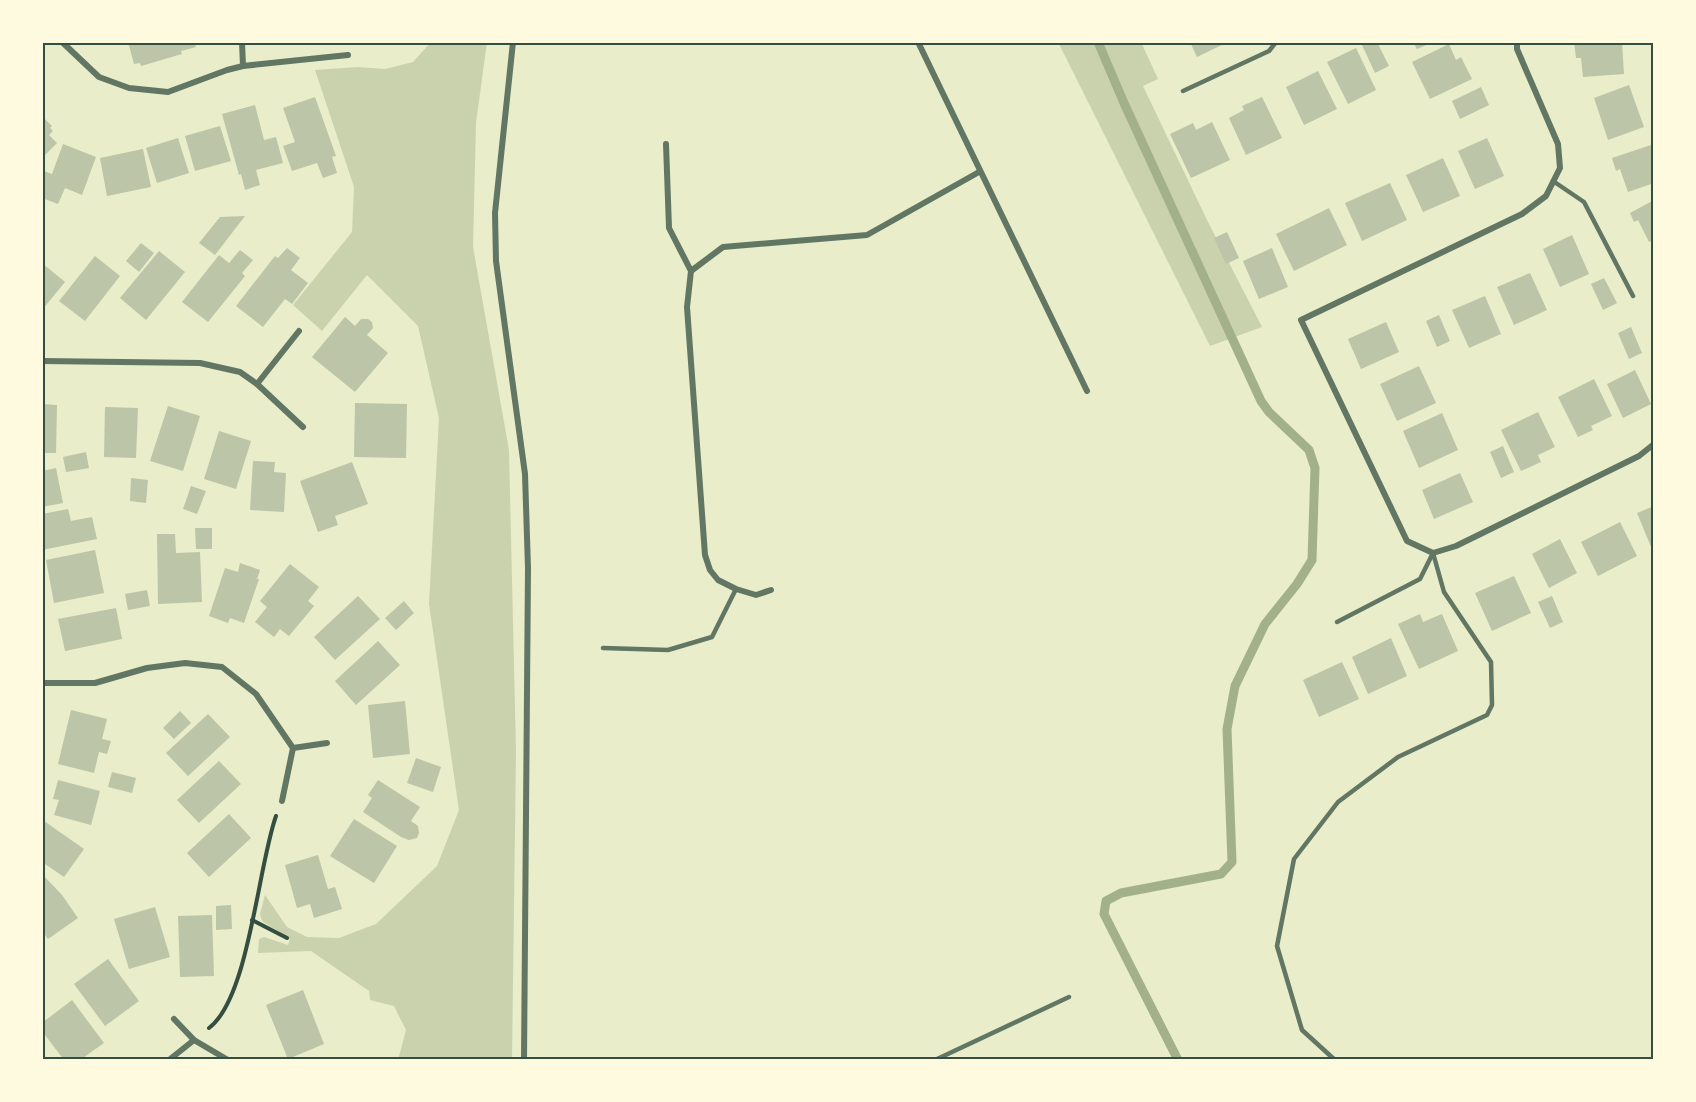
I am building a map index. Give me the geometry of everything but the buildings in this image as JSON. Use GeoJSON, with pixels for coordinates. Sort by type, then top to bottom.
{"type":"FeatureCollection","features":[{"type":"Feature","properties":{"kind":"street"},"geometry":{"type":"LineString","coordinates":[[62,42],[99,77],[129,88],[168,92],[243,66],[348,55]]}},
{"type":"Feature","properties":{"kind":"street"},"geometry":{"type":"LineString","coordinates":[[242,42],[243,66]]}},
{"type":"Feature","properties":{"kind":"street"},"geometry":{"type":"LineString","coordinates":[[513,42],[495,213],[496,261],[525,474],[528,580],[524,1060]]}},
{"type":"Feature","properties":{"kind":"street"},"geometry":{"type":"LineString","coordinates":[[918,42],[1087,391]]}},
{"type":"Feature","properties":{"kind":"street"},"geometry":{"type":"LineString","coordinates":[[1517,42],[1517,49],[1558,144],[1560,168],[1546,196],[1522,214],[1301,320],[1407,541],[1433,553],[1456,546],[1640,456],[1654,444]]}},
{"type":"Feature","properties":{"kind":"street"},"geometry":{"type":"LineString","coordinates":[[666,144],[669,228],[691,271],[687,307],[705,555],[710,570],[718,580],[756,595],[771,590]]}},
{"type":"Feature","properties":{"kind":"street"},"geometry":{"type":"LineString","coordinates":[[691,271],[723,247],[867,236],[979,172]]}},
{"type":"Feature","properties":{"kind":"street"},"geometry":{"type":"LineString","coordinates":[[257,384],[299,331]]}},
{"type":"Feature","properties":{"kind":"street"},"geometry":{"type":"LineString","coordinates":[[42,361],[200,363],[240,372],[257,384],[303,427]]}},
{"type":"Feature","properties":{"kind":"street"},"geometry":{"type":"LineString","coordinates":[[42,683],[95,683],[147,668],[185,663],[222,667],[256,694],[292,748],[282,801]]}},
{"type":"Feature","properties":{"kind":"street"},"geometry":{"type":"LineString","coordinates":[[292,748],[327,743]]}},
{"type":"Feature","properties":{"kind":"street"},"geometry":{"type":"LineString","coordinates":[[174,1019],[194,1040],[228,1060]]}},
{"type":"Feature","properties":{"kind":"street"},"geometry":{"type":"LineString","coordinates":[[169,1060],[194,1040]]}},
{"type":"Feature","properties":{"kind":"lane"},"geometry":{"type":"LineString","coordinates":[[1183,91],[1269,51],[1276,42]]}},
{"type":"Feature","properties":{"kind":"lane"},"geometry":{"type":"LineString","coordinates":[[1554,181],[1584,202],[1633,296]]}},
{"type":"Feature","properties":{"kind":"lane"},"geometry":{"type":"LineString","coordinates":[[1337,622],[1420,579],[1433,553]]}},
{"type":"Feature","properties":{"kind":"lane"},"geometry":{"type":"LineString","coordinates":[[1335,1060],[1302,1030],[1277,946],[1294,859],[1338,802],[1398,757],[1487,715],[1492,705],[1491,662],[1444,592],[1433,553]]}},
{"type":"Feature","properties":{"kind":"lane"},"geometry":{"type":"LineString","coordinates":[[603,648],[668,650],[712,637],[736,589]]}},
{"type":"Feature","properties":{"kind":"lane"},"geometry":{"type":"LineString","coordinates":[[935,1060],[1069,997]]}},
{"type":"Feature","properties":{"kind":"path"},"geometry":{"type":"LineString","coordinates":[[194,1040],[218,1021],[230,1001],[252,920],[273,826],[282,801]]}},
{"type":"Feature","properties":{"kind":"path"},"geometry":{"type":"LineString","coordinates":[[252,920],[287,938]]}},
{"type":"Feature","properties":{"kind":"green space"},"geometry":{"type":"Polygon","coordinates":[[[431,42],[487,42],[476,123],[473,247],[509,450],[516,752],[512,1060],[398,1060],[406,1030],[394,1006],[370,1000],[369,991],[311,951],[258,953],[259,939],[264,937],[288,945],[290,939],[262,921],[260,914],[265,895],[287,927],[307,937],[339,938],[376,924],[437,866],[459,810],[429,604],[439,418],[418,326],[367,275],[322,331],[293,305],[352,232],[354,187],[315,70],[358,67],[385,69],[413,62],[431,42]]]}},
{"type":"Feature","properties":{"kind":"green space"},"geometry":{"type":"Polygon","coordinates":[[[1058,42],[1141,42],[1158,79],[1143,86],[1207,220],[1262,327],[1210,346],[1058,42]]]}},
{"type":"Feature","properties":{"kind":"waterway"},"geometry":{"type":"LineString","coordinates":[[1098,42],[1261,401],[1269,412],[1309,450],[1315,468],[1312,560],[1297,584],[1265,624],[1235,686],[1227,729],[1232,862],[1221,874],[1121,893],[1106,901],[1104,914],[1178,1060]]}}]}
